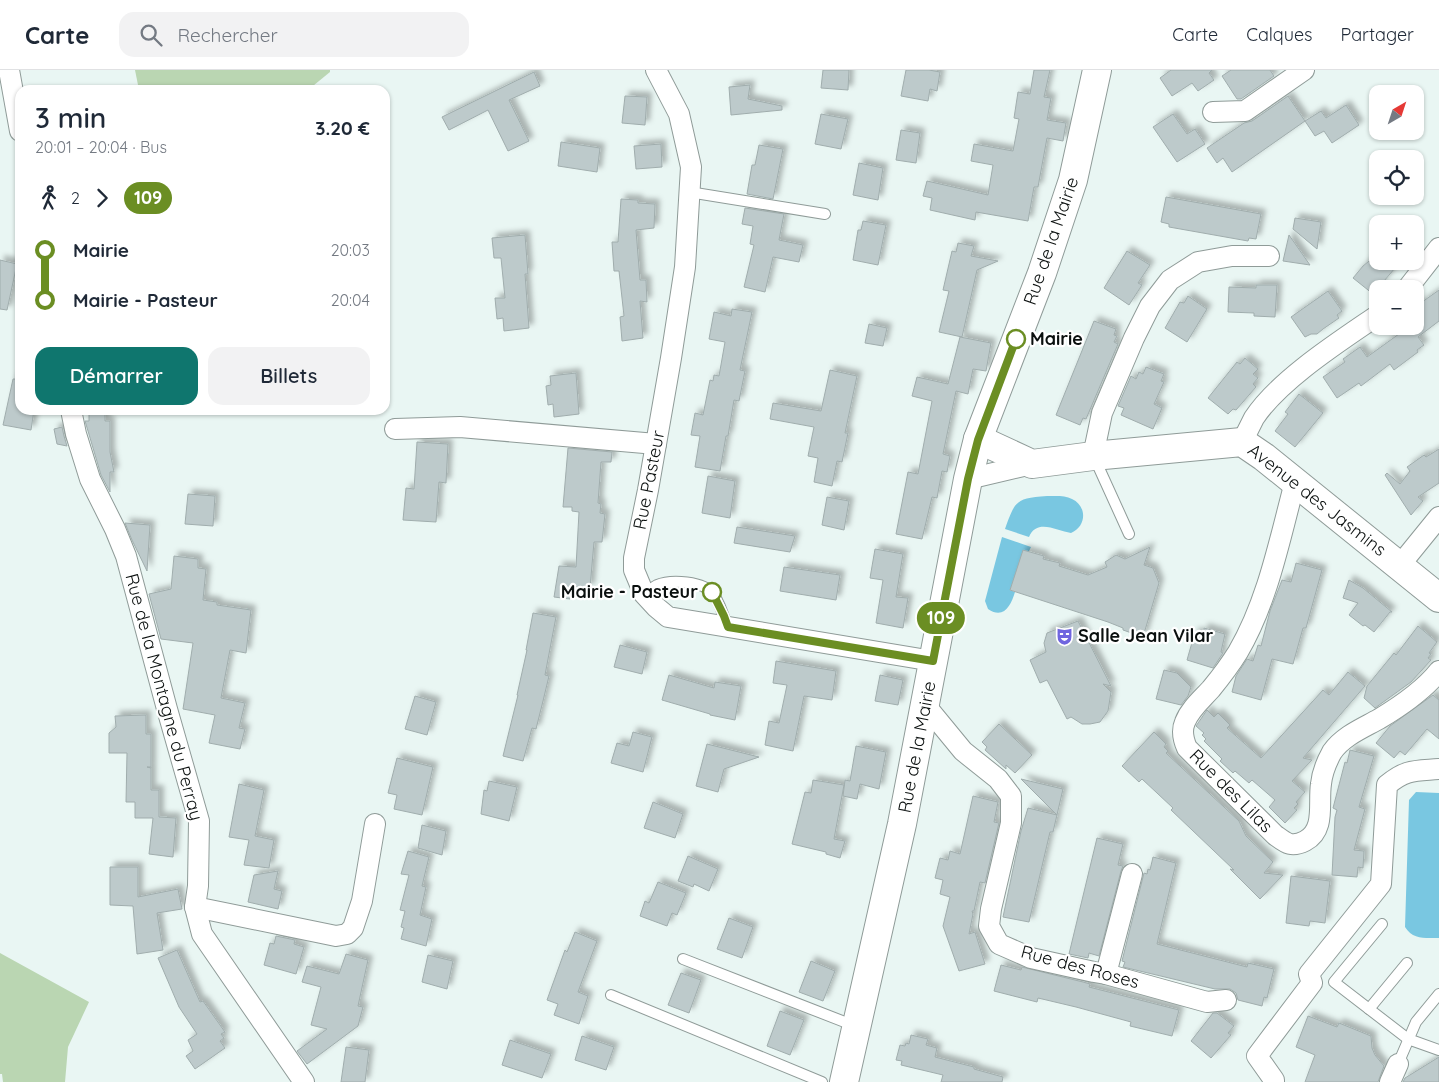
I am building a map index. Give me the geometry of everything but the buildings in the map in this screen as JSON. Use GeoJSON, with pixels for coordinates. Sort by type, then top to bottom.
{"type":"FeatureCollection","features":[{"type":"Feature","properties":{"kind":"street"},"geometry":{"type":"LineString","coordinates":[[9,70],[15,103]]}},
{"type":"Feature","properties":{"kind":"street","name":"Rue Pasteur"},"geometry":{"type":"LineString","coordinates":[[656,70],[679,114],[691,166],[685,267],[656,444],[634,558],[634,570],[644,594],[668,617],[933,661]]}},
{"type":"Feature","properties":{"kind":"street","name":"Rue de la Mairie"},"geometry":{"type":"LineString","coordinates":[[844,1082],[902,824],[968,479],[978,440],[1042,273],[1073,180],[1097,70]]}},
{"type":"Feature","properties":{"kind":"street"},"geometry":{"type":"LineString","coordinates":[[1213,112],[1245,111],[1304,70]]}},
{"type":"Feature","properties":{"kind":"street"},"geometry":{"type":"LineString","coordinates":[[1414,280],[1439,248]]}},
{"type":"Feature","properties":{"kind":"street"},"geometry":{"type":"LineString","coordinates":[[1093,456],[1102,413],[1131,346],[1150,306],[1170,280],[1198,262],[1232,256],[1268,256]]}},
{"type":"Feature","properties":{"kind":"street"},"geometry":{"type":"LineString","coordinates":[[1242,442],[1255,418],[1279,389],[1328,350],[1369,321]]}},
{"type":"Feature","properties":{"kind":"street","name":"Rue de la Montagne du Perray"},"geometry":{"type":"LineString","coordinates":[[72,415],[90,479],[126,556],[199,821],[198,886],[195,907],[202,934],[304,1082]]}},
{"type":"Feature","properties":{"kind":"street"},"geometry":{"type":"LineString","coordinates":[[395,429],[460,427],[656,444]]}},
{"type":"Feature","properties":{"kind":"street"},"geometry":{"type":"LineString","coordinates":[[978,440],[1032,464]]}},
{"type":"Feature","properties":{"kind":"street","name":"Avenue des Jasmins"},"geometry":{"type":"LineString","coordinates":[[968,479],[1032,464],[1093,456],[1242,442],[1264,457],[1439,598]]}},
{"type":"Feature","properties":{"kind":"street","name":"Rue des Lilas"},"geometry":{"type":"LineString","coordinates":[[1295,482],[1268,582],[1248,632],[1237,653],[1184,723],[1182,736],[1186,748],[1275,835],[1287,844],[1298,845],[1310,838],[1319,820],[1321,785],[1325,768],[1332,752],[1348,736],[1380,718],[1416,694],[1439,671]]}},
{"type":"Feature","properties":{"kind":"street"},"geometry":{"type":"LineString","coordinates":[[1400,565],[1439,518]]}},
{"type":"Feature","properties":{"kind":"street","name":"Rue des Roses"},"geometry":{"type":"LineString","coordinates":[[926,706],[963,751],[998,779],[1012,796],[1011,823],[991,909],[989,926],[999,944],[1031,958],[1106,974],[1207,1002],[1226,1000]]}},
{"type":"Feature","properties":{"kind":"street"},"geometry":{"type":"LineString","coordinates":[[1273,1081],[1257,1056],[1312,983],[1309,974],[1381,884],[1387,785],[1408,772],[1439,769]]}},
{"type":"Feature","properties":{"kind":"street"},"geometry":{"type":"LineString","coordinates":[[195,907],[336,936],[347,934],[353,928],[362,901],[375,824]]}},
{"type":"Feature","properties":{"kind":"street"},"geometry":{"type":"LineString","coordinates":[[1106,974],[1132,874]]}},
{"type":"Feature","properties":{"kind":"lane"},"geometry":{"type":"LineString","coordinates":[[689,192],[824,214]]}},
{"type":"Feature","properties":{"kind":"lane"},"geometry":{"type":"LineString","coordinates":[[1093,456],[1129,534]]}},
{"type":"Feature","properties":{"kind":"lane"},"geometry":{"type":"LineString","coordinates":[[644,594],[658,584],[684,581],[696,584],[712,592],[728,627]]}},
{"type":"Feature","properties":{"kind":"lane"},"geometry":{"type":"LineString","coordinates":[[1382,924],[1334,982],[1408,1039],[1439,1050]]}},
{"type":"Feature","properties":{"kind":"lane"},"geometry":{"type":"LineString","coordinates":[[683,959],[856,1027]]}},
{"type":"Feature","properties":{"kind":"lane"},"geometry":{"type":"LineString","coordinates":[[1369,1009],[1407,964]]}},
{"type":"Feature","properties":{"kind":"lane"},"geometry":{"type":"LineString","coordinates":[[1394,1073],[1416,1022],[1439,994]]}},
{"type":"Feature","properties":{"kind":"lane"},"geometry":{"type":"LineString","coordinates":[[611,995],[822,1082]]}},
{"type":"Feature","properties":{"kind":"green space"},"geometry":{"type":"Polygon","coordinates":[[[135,70],[330,70],[314,85],[138,85],[135,70]]]}},
{"type":"Feature","properties":{"kind":"green space"},"geometry":{"type":"Polygon","coordinates":[[[0,953],[89,1002],[68,1047],[65,1082],[3,1082],[2,1074],[0,1074],[0,953]]]}},
{"type":"Feature","properties":{"kind":"water"},"geometry":{"type":"Polygon","coordinates":[[[1047,496],[1066,497],[1077,502],[1083,516],[1080,526],[1076,530],[1071,533],[1042,527],[1033,531],[1029,537],[1005,529],[1011,512],[1018,503],[1029,498],[1047,496]]]}},
{"type":"Feature","properties":{"kind":"water"},"geometry":{"type":"Polygon","coordinates":[[[1002,537],[1031,547],[1010,590],[1015,592],[1009,606],[1003,612],[998,613],[988,609],[985,601],[1002,537]]]}},
{"type":"Feature","properties":{"kind":"water"},"geometry":{"type":"Polygon","coordinates":[[[1416,792],[1439,793],[1439,938],[1416,936],[1405,927],[1409,800],[1416,792]]]}},
{"type":"Feature","properties":{"kind":"bus line","name":"109"},"geometry":{"type":"LineString","coordinates":[[712,592],[728,627],[933,661],[968,479],[978,440],[1016,339]]}},
{"type":"Feature","properties":{"kind":"place","name":"Mairie"},"geometry":{"type":"Point","coordinates":[1016,339]}},
{"type":"Feature","properties":{"kind":"place","name":"Mairie - Pasteur"},"geometry":{"type":"Point","coordinates":[712,592]}},
{"type":"Feature","properties":{"kind":"place","name":"Salle Jean Vilar"},"geometry":{"type":"Point","coordinates":[1064,636]}}]}
